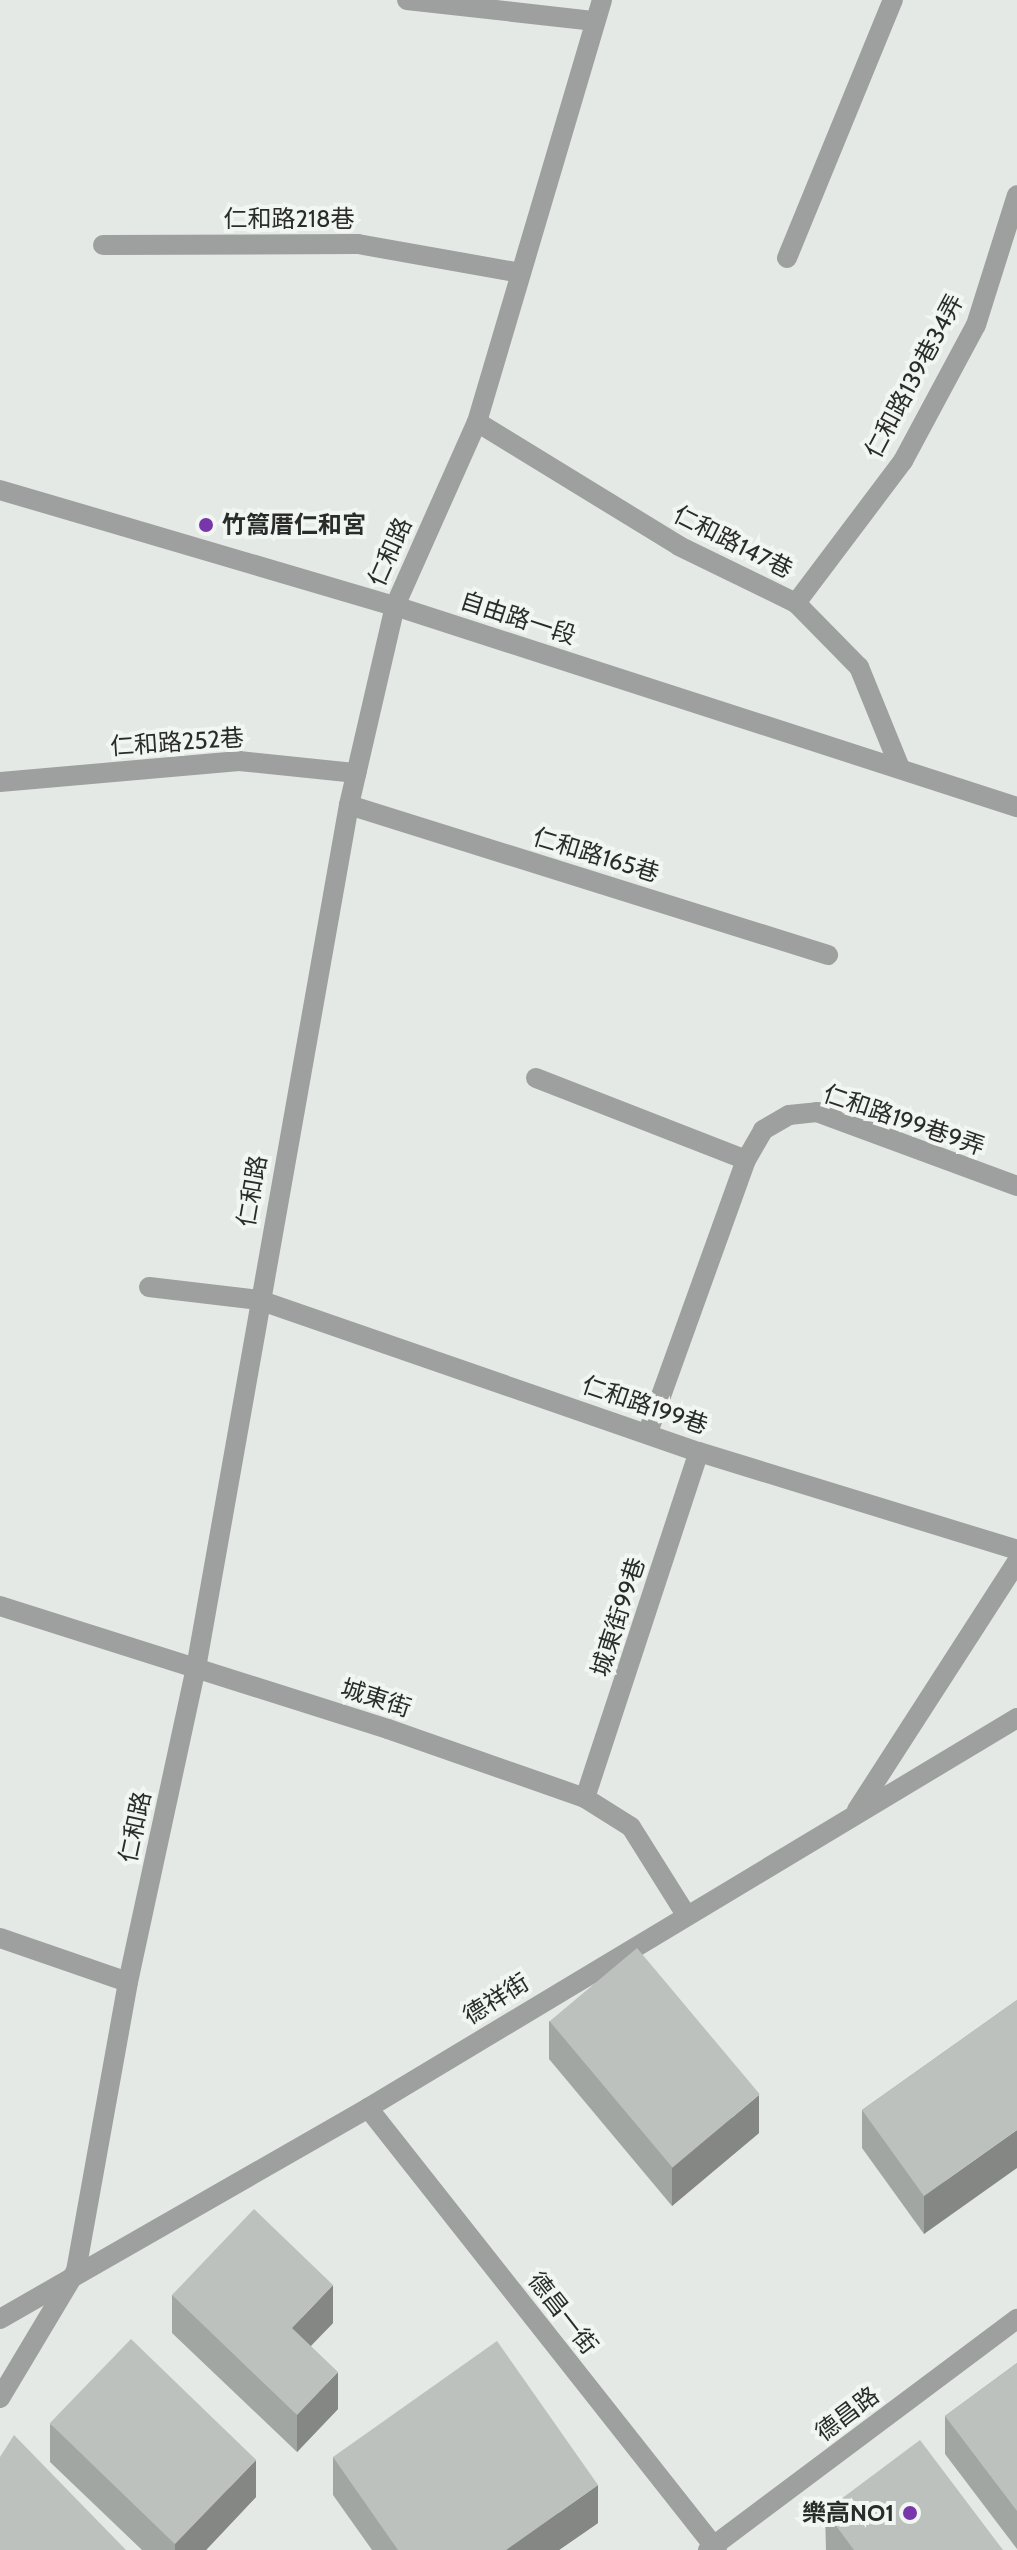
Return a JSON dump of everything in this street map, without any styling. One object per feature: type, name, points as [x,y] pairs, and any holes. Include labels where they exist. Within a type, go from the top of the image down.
[{"type":"street","points":[[407,0],[595,21]]},
{"type":"street","name":"仁和路","points":[[0,2398],[76,2271],[128,1982],[196,1668],[349,805],[395,606],[477,422],[602,0]]},
{"type":"street","points":[[787,258],[893,0]]},
{"type":"street","name":"仁和路139巷34弄","points":[[796,603],[903,461],[976,325],[1017,195]]},
{"type":"street","name":"仁和路218巷","points":[[103,245],[358,244],[520,273]]},
{"type":"street","name":"仁和路147巷","points":[[477,422],[679,546],[796,603],[859,667],[900,768]]},
{"type":"street","name":"自由路一段","points":[[0,490],[395,606],[1017,807]]},
{"type":"street","name":"仁和路252巷","points":[[0,782],[239,761],[356,773]]},
{"type":"street","name":"仁和路165巷","points":[[349,805],[828,955]]},
{"type":"street","points":[[536,1078],[746,1160]]},
{"type":"street","name":"仁和路199巷9弄","points":[[648,1432],[746,1160],[763,1130],[789,1115],[817,1112],[1017,1186]]},
{"type":"street","name":"仁和路199巷","points":[[149,1287],[259,1300],[699,1452],[1017,1550]]},
{"type":"street","name":"城東街99巷","points":[[585,1798],[699,1452]]},
{"type":"street","points":[[853,1816],[1017,1562]]},
{"type":"street","name":"城東街","points":[[0,1606],[585,1798],[631,1827],[685,1913]]},
{"type":"street","name":"德祥街","points":[[0,2319],[76,2271],[368,2108],[685,1913],[1017,1718]]},
{"type":"street","points":[[0,1938],[128,1982]]},
{"type":"street","name":"德昌一街","points":[[368,2108],[713,2549]]},
{"type":"street","name":"德昌路","points":[[713,2549],[1017,2319]]},
{"type":"building","points":[[637,1948],[760,2094],[672,2168],[550,2021]]},
{"type":"building","points":[[1017,2000],[1017,2130],[924,2196],[862,2110]]},
{"type":"building","points":[[254,2209],[333,2285],[292,2328],[338,2372],[297,2415],[172,2295]]},
{"type":"building","points":[[131,2339],[256,2460],[175,2544],[50,2423]]},
{"type":"building","points":[[497,2341],[598,2485],[506,2550],[398,2550],[333,2457]]},
{"type":"building","points":[[1017,2363],[1017,2511],[945,2416]]},
{"type":"building","points":[[14,2435],[126,2550],[0,2550],[0,2457]]},
{"type":"building","points":[[920,2440],[1003,2550],[854,2550],[825,2511]]},
{"type":"place","name":"竹篙厝仁和宮","points":[[206,525]]},
{"type":"place","name":"樂高NO1","points":[[910,2513]]}]
